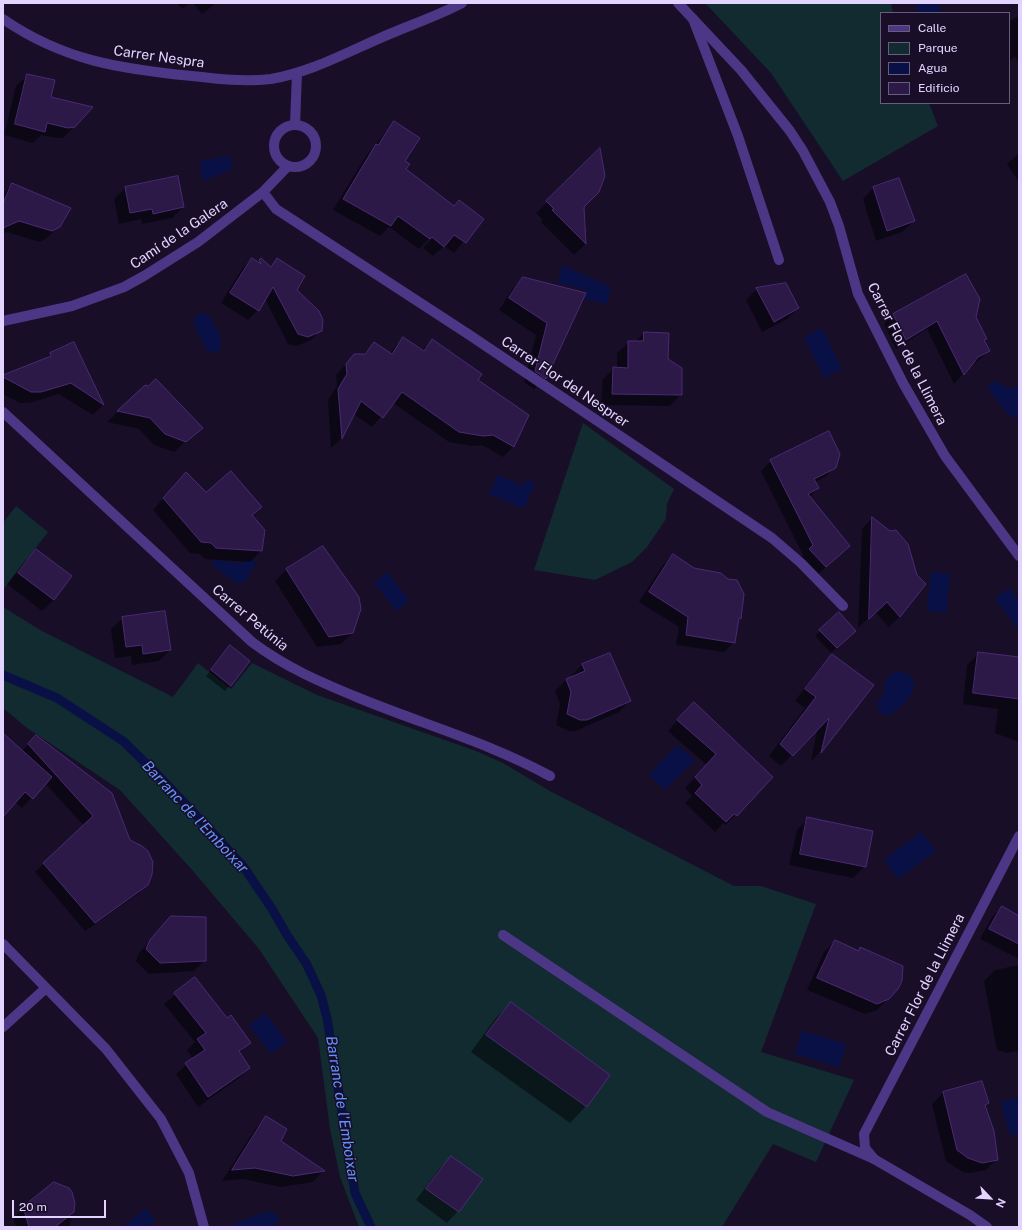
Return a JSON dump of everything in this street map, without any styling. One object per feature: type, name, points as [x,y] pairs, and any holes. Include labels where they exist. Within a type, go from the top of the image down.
[{"type":"street","points":[[295,125],[297,73],[439,16],[462,3]]},
{"type":"street","name":"Carrer Flor de la Llimera","points":[[678,3],[741,70],[790,130],[803,151],[830,202],[839,226],[858,294],[903,383],[946,456],[1019,556]]},
{"type":"street","points":[[693,19],[738,136],[779,260]]},
{"type":"street","name":"Carrer Nespra","points":[[3,20],[50,48],[72,56],[133,71],[250,81],[297,73]]},
{"type":"street","points":[[289,126],[302,126],[312,134],[315,140],[315,153],[307,163],[295,167],[288,166],[277,159],[274,146],[278,134],[289,126]]},
{"type":"street","name":"Camí de la Galera","points":[[3,321],[58,310],[124,287],[180,254],[264,192],[288,166]]},
{"type":"street","name":"Carrer Flor del Nesprer","points":[[264,192],[276,209],[484,344],[772,538],[801,563],[843,606]]},
{"type":"street","name":"Carrer Petúnia","points":[[3,412],[252,642],[276,660],[318,682],[517,759],[550,776]]},
{"type":"street","name":"Carrer Flor de la Llimera","points":[[874,1159],[865,1148],[864,1134],[1019,836]]},
{"type":"street","points":[[503,935],[767,1112],[874,1159],[970,1215],[987,1227]]},
{"type":"street","points":[[3,944],[106,1049],[161,1119],[189,1173],[204,1227]]},
{"type":"street","points":[[3,1027],[46,988]]},
{"type":"green space","points":[[705,3],[891,3],[893,12],[880,12],[880,104],[929,104],[938,126],[843,181],[771,73]]},
{"type":"green space","points":[[583,423],[674,489],[667,504],[666,519],[647,547],[632,562],[595,580],[534,570]]},
{"type":"green space","points":[[16,506],[48,532],[3,590],[3,523]]},
{"type":"green space","points":[[3,607],[42,631],[173,697],[198,663],[231,689],[252,663],[317,695],[476,751],[503,763],[550,791],[734,886],[761,886],[816,904],[761,1052],[854,1080],[816,1162],[773,1144],[722,1227],[359,1227],[340,1177],[330,1129],[318,1038],[259,949],[193,871],[120,790],[27,728],[3,708]]},
{"type":"water","points":[[918,3],[938,3],[942,12],[918,12],[916,7]]},
{"type":"water","points":[[231,156],[232,169],[203,181],[200,161]]},
{"type":"water","points":[[562,265],[611,287],[607,304],[584,299],[586,290],[558,283]]},
{"type":"water","points":[[200,313],[207,314],[210,317],[220,335],[221,344],[217,353],[207,351],[194,325],[195,317]]},
{"type":"water","points":[[822,328],[842,369],[824,378],[804,337]]},
{"type":"water","points":[[995,381],[1008,388],[1019,387],[1019,419],[1008,414],[987,388]]},
{"type":"water","points":[[498,475],[523,486],[526,479],[535,483],[524,509],[489,494]]},
{"type":"water","points":[[249,557],[256,563],[245,582],[236,583],[212,565],[214,560],[241,563]]},
{"type":"water","points":[[387,572],[409,600],[397,611],[374,583]]},
{"type":"water","points":[[931,572],[950,574],[946,613],[927,611]]},
{"type":"water","points":[[1009,588],[1019,601],[1019,626],[1017,628],[995,599]]},
{"type":"water","points":[[898,671],[911,676],[914,684],[913,690],[911,695],[899,708],[885,716],[878,710],[877,703],[885,692],[885,684],[887,679]]},
{"type":"water","points":[[677,745],[695,760],[665,790],[649,775]]},
{"type":"water","points":[[921,832],[936,851],[898,879],[884,860]]},
{"type":"water","points":[[265,1013],[287,1042],[271,1054],[249,1025]]},
{"type":"water","points":[[802,1031],[846,1044],[839,1067],[795,1054]]},
{"type":"water","points":[[1017,1098],[1019,1105],[1019,1133],[1010,1136],[1001,1102]]},
{"type":"water","points":[[145,1208],[156,1221],[149,1227],[123,1227]]},
{"type":"water","points":[[269,1211],[270,1213],[276,1214],[279,1218],[274,1227],[236,1227],[235,1223]]},
{"type":"building","points":[[27,74],[55,80],[51,97],[93,107],[75,127],[68,128],[47,123],[45,132],[15,124]]},
{"type":"building","points":[[394,121],[420,138],[405,161],[410,164],[406,169],[454,206],[459,200],[484,219],[466,243],[454,235],[444,247],[432,237],[430,239],[398,216],[391,226],[343,199],[376,144],[378,145]]},
{"type":"building","points":[[600,148],[605,176],[599,192],[584,207],[586,244],[552,210],[554,209],[546,201]]},
{"type":"building","points":[[178,176],[184,207],[153,214],[152,209],[130,213],[125,187]]},
{"type":"building","points":[[899,178],[915,221],[887,231],[873,187]]},
{"type":"building","points":[[12,183],[71,208],[60,227],[52,231],[19,221],[3,228],[3,204]]},
{"type":"building","points":[[252,258],[261,264],[259,260],[261,258],[271,267],[277,258],[305,276],[297,290],[319,311],[323,320],[322,331],[308,337],[298,334],[273,287],[259,311],[230,293]]},
{"type":"building","points":[[966,274],[980,299],[976,317],[987,339],[984,340],[990,351],[978,357],[964,375],[937,321],[906,340],[893,314]]},
{"type":"building","points":[[523,277],[586,293],[546,379],[535,371],[547,323],[509,298]]},
{"type":"building","points":[[786,283],[799,308],[774,322],[756,288]]},
{"type":"building","points":[[644,332],[669,333],[668,359],[682,368],[682,395],[612,394],[613,367],[628,368],[628,341],[643,341]]},
{"type":"building","points":[[403,337],[424,351],[432,339],[482,374],[478,380],[529,415],[514,447],[493,435],[483,436],[459,432],[402,392],[383,418],[361,401],[342,439],[338,389],[347,374],[346,364],[354,354],[365,354],[374,342],[392,354]]},
{"type":"building","points":[[74,342],[104,405],[71,383],[41,392],[31,392],[3,377],[3,375],[51,356],[50,353]]},
{"type":"building","points":[[156,379],[203,428],[186,442],[165,434],[150,418],[117,411],[145,385],[148,386]]},
{"type":"building","points":[[829,431],[840,454],[836,468],[814,479],[819,488],[808,494],[850,546],[826,567],[809,549],[813,545],[770,460]]},
{"type":"building","points":[[231,471],[262,507],[252,515],[265,530],[262,551],[216,548],[211,543],[201,542],[163,498],[186,472],[206,492]]},
{"type":"building","points":[[872,517],[890,531],[896,530],[908,544],[917,575],[926,584],[900,617],[887,602],[869,619]]},
{"type":"building","points":[[323,546],[359,597],[361,609],[353,633],[329,637],[286,569]]},
{"type":"building","points":[[36,549],[72,576],[54,600],[18,573]]},
{"type":"building","points":[[673,554],[694,568],[721,573],[728,579],[737,580],[744,594],[741,619],[739,618],[735,643],[686,635],[688,617],[649,592]]},
{"type":"building","points":[[165,611],[171,650],[143,654],[142,645],[126,647],[122,617]]},
{"type":"building","points":[[839,612],[856,631],[837,648],[819,630]]},
{"type":"building","points":[[230,645],[250,661],[231,686],[211,670]]},
{"type":"building","points":[[978,652],[1019,657],[1019,699],[973,693]]},
{"type":"building","points":[[610,653],[631,701],[587,720],[580,720],[567,714],[571,692],[566,679],[585,671],[582,664]]},
{"type":"building","points":[[832,654],[874,685],[821,753],[829,718],[793,756],[780,744],[816,697],[805,689]]},
{"type":"building","points":[[694,702],[773,777],[737,816],[734,814],[726,822],[695,793],[702,785],[695,777],[716,754],[677,720]]},
{"type":"building","points":[[3,733],[52,777],[33,799],[25,792],[3,817]]},
{"type":"building","points":[[36,735],[112,793],[130,840],[148,851],[153,862],[152,875],[148,885],[95,923],[43,863],[93,816],[28,744]]},
{"type":"building","points":[[807,817],[873,831],[866,867],[800,854]]},
{"type":"building","points":[[1002,906],[1019,916],[1019,944],[989,929]]},
{"type":"building","points":[[171,916],[206,917],[206,961],[160,963],[146,949],[150,940]]},
{"type":"building","points":[[835,940],[859,951],[860,947],[903,966],[902,981],[898,989],[889,999],[877,1004],[817,978]]},
{"type":"building","points":[[195,977],[227,1018],[231,1015],[251,1043],[239,1051],[250,1068],[208,1097],[185,1063],[205,1050],[197,1039],[206,1033],[174,993]]},
{"type":"building","points":[[511,1002],[610,1075],[587,1107],[486,1035]]},
{"type":"building","points":[[982,1081],[989,1103],[985,1105],[994,1131],[998,1160],[982,1163],[968,1158],[957,1150],[943,1092]]},
{"type":"building","points":[[266,1116],[287,1129],[281,1141],[325,1171],[293,1176],[255,1168],[232,1170]]},
{"type":"building","points":[[451,1156],[483,1179],[459,1212],[426,1189]]},
{"type":"building","points":[[54,1182],[69,1188],[72,1192],[75,1203],[74,1212],[55,1227],[29,1227],[23,1207]]},
{"type":"waterway","name":"Barranc de l'Emboixar","points":[[3,675],[57,698],[123,741],[158,775],[243,866],[272,909],[306,963],[321,995],[327,1018],[355,1193],[371,1227]]}]
